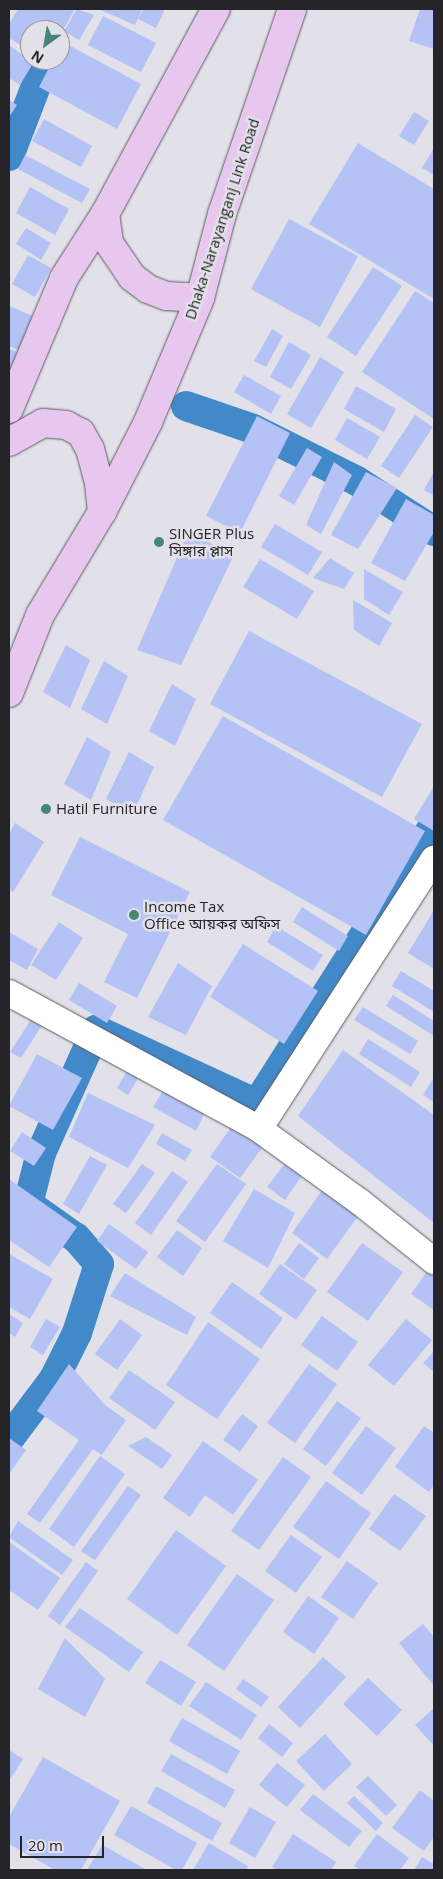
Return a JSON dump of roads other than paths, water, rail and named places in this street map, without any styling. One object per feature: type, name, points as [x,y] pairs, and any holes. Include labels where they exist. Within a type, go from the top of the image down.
[{"type":"main road","points":[[9,409],[64,278],[105,214],[216,9]]},
{"type":"main road","name":"Dhaka-Narayanganj Link Road","points":[[9,693],[40,615],[102,512],[148,422],[200,298],[222,214],[292,9]]},
{"type":"main road","points":[[105,214],[109,243],[132,277],[148,289],[166,296],[200,298]]},
{"type":"main road","points":[[9,442],[43,424],[66,425],[80,433],[90,449],[102,512]]},
{"type":"street","points":[[259,1129],[434,859]]},
{"type":"street","points":[[9,993],[113,1052],[259,1129],[360,1202],[434,1261]]},
{"type":"waterway","points":[[9,156],[42,70]]},
{"type":"waterway","points":[[186,406],[253,429],[357,481],[434,531]]},
{"type":"waterway","points":[[9,1439],[54,1379],[77,1333],[99,1264],[76,1238],[28,1204],[41,1153],[96,1030],[257,1104],[434,825]]},
{"type":"place","name":"SINGER Plus সিঙ্গার প্লাস","points":[[159,542]]},
{"type":"place","name":"Hatil Furniture","points":[[46,809]]},
{"type":"place","name":"Income Tax Office আয়কর অফিস","points":[[134,915]]}]
